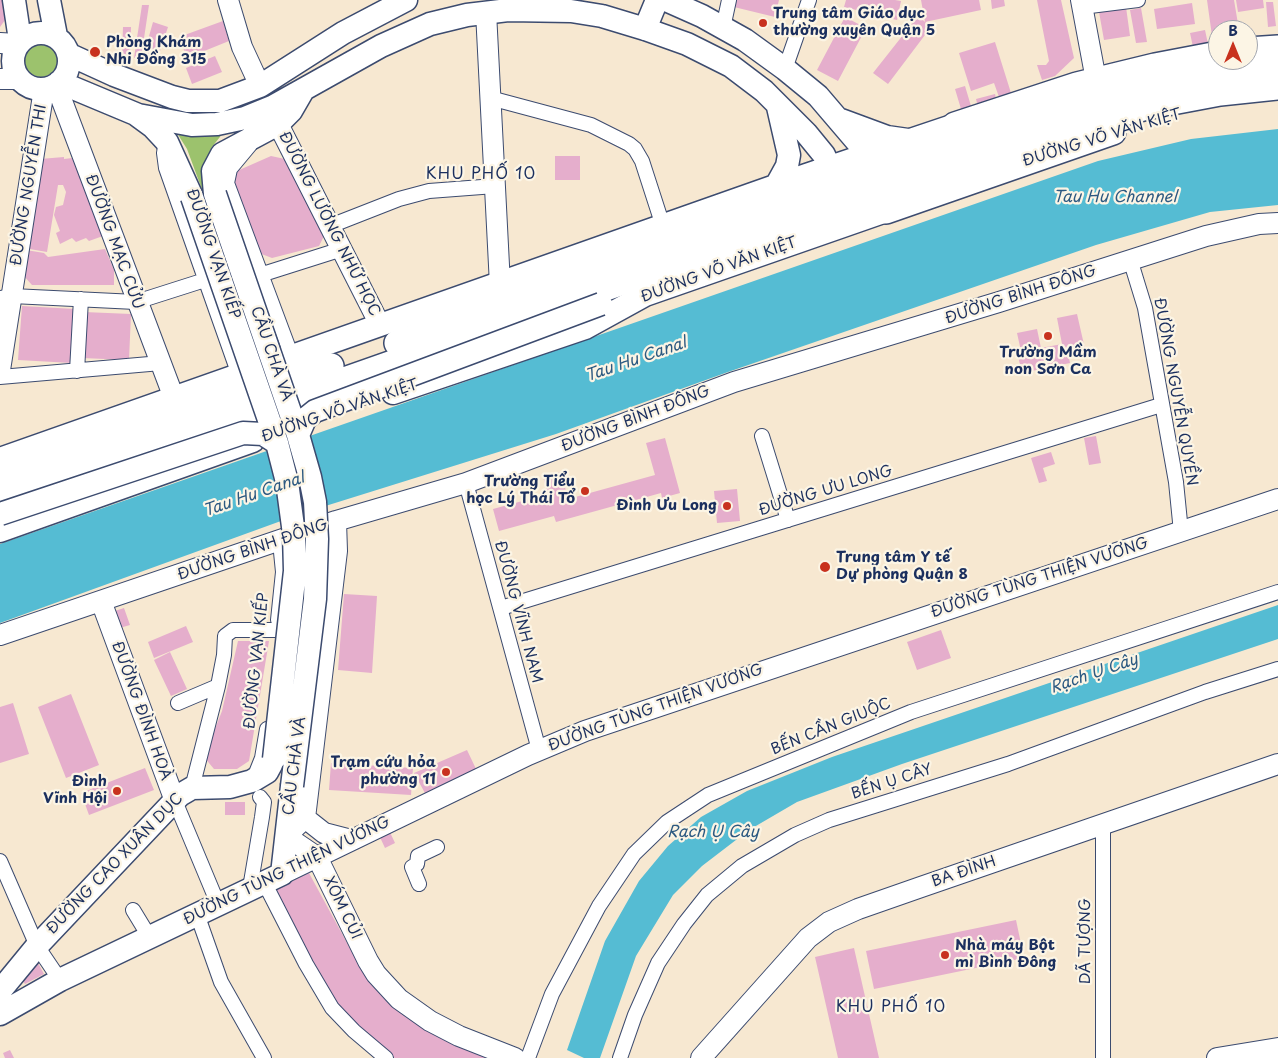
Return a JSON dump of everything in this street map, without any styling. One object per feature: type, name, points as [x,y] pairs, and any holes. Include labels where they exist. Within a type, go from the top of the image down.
[{"type":"highway","points":[[1258,49],[1278,48]]},
{"type":"highway","name":"ĐƯỜNG VÕ VĂN KIỆT","points":[[955,125],[1096,80],[1208,56]]},
{"type":"highway","name":"ĐƯỜNG VÕ VĂN KIỆT","points":[[876,183],[1070,106],[1114,94],[1206,76],[1278,68]]},
{"type":"highway","name":"ĐƯỜNG VÕ VĂN KIỆT","points":[[876,183],[1124,112],[1220,93],[1278,87]]},
{"type":"highway","name":"ĐƯỜNG VÕ VĂN KIỆT","points":[[0,479],[335,365],[800,199],[876,183],[1039,156],[1170,115],[1278,102]]},
{"type":"highway","name":"ĐƯỜNG VÕ VĂN KIỆT","points":[[0,501],[835,191]]},
{"type":"main road","points":[[14,0],[14,50],[9,79],[30,87],[53,86],[95,98],[138,115],[192,125],[218,124],[258,113],[409,32],[485,6],[571,11],[602,16],[645,29],[709,54],[731,66],[777,103],[806,133],[835,191]]},
{"type":"main road","points":[[49,0],[62,45],[67,72],[53,86]]},
{"type":"main road","points":[[13,42],[38,32],[110,73],[172,97],[204,102],[235,97],[260,86],[342,33],[406,0]]},
{"type":"main road","points":[[645,29],[656,0]]},
{"type":"main road","points":[[666,0],[723,28],[785,69],[818,96],[856,139],[876,183]]},
{"type":"main road","points":[[95,98],[97,84],[110,73]]},
{"type":"main road","name":"CẦU CHÀ VÀ","points":[[266,881],[286,836],[315,599],[317,547],[313,488],[298,434],[215,194],[212,179],[216,162],[231,148],[278,124],[291,112],[302,90]]},
{"type":"main road","points":[[776,186],[788,166],[789,155],[777,103]]},
{"type":"main road","name":"CẦU CHÀ VÀ","points":[[138,115],[167,142],[192,197],[277,443],[288,492],[294,534],[295,571],[274,759]]},
{"type":"main road","points":[[840,120],[887,137],[911,140]]},
{"type":"main road","name":"ĐƯỜNG VÕ VĂN KIỆT","points":[[0,459],[380,325],[500,285],[776,186],[835,191],[876,183],[911,140],[955,125]]},
{"type":"main road","name":"ĐƯỜNG VÕ VĂN KIỆT","points":[[0,531],[310,421],[585,328],[835,191]]},
{"type":"main road","points":[[298,434],[305,419],[315,411],[601,304],[645,295]]},
{"type":"main road","points":[[0,514],[242,433],[263,434],[277,443]]},
{"type":"main road","name":"ĐƯỜNG CAO XUÂN DỤC","points":[[0,991],[37,946],[184,794],[230,786],[256,789],[274,759]]},
{"type":"main road","name":"ĐƯỜNG TÙNG THIỆN VƯƠNG","points":[[0,1014],[60,980],[266,881]]},
{"type":"street","points":[[228,0],[242,47],[260,86]]},
{"type":"street","points":[[723,28],[729,0]]},
{"type":"street","points":[[785,69],[809,0]]},
{"type":"street","points":[[1096,80],[1082,4],[1138,0]]},
{"type":"street","points":[[485,6],[500,285]]},
{"type":"street","name":"ĐƯỜNG NGUYỄN THI","points":[[0,370],[6,297],[53,86]]},
{"type":"street","name":"ĐƯỜNG MẠC CỬU","points":[[53,86],[174,398]]},
{"type":"street","points":[[490,98],[591,125],[636,149],[642,161],[663,226]]},
{"type":"street","name":"ĐƯỜNG LƯƠNG NHỮ HỌC","points":[[278,124],[380,325]]},
{"type":"street","points":[[258,135],[230,169],[227,183],[292,357]]},
{"type":"street","name":"ĐƯỜNG VẠN KIẾP","points":[[167,142],[164,153],[166,168],[239,375]]},
{"type":"street","points":[[330,226],[399,199],[429,190],[495,186]]},
{"type":"street","name":"ĐƯỜNG BÌNH ĐÔNG","points":[[0,635],[336,522],[466,483],[734,382],[1008,299],[1206,236],[1259,224],[1278,223]]},
{"type":"street","points":[[260,275],[342,250]]},
{"type":"street","name":"ĐƯỜNG NGUYỄN QUYỀN","points":[[1130,259],[1144,308],[1176,482],[1181,532]]},
{"type":"street","points":[[6,297],[136,302],[205,280]]},
{"type":"street","points":[[77,371],[81,299]]},
{"type":"street","points":[[0,377],[160,364]]},
{"type":"street","name":"ĐƯỜNG ƯU LONG","points":[[501,608],[1161,405]]},
{"type":"street","points":[[762,436],[788,520]]},
{"type":"street","name":"ĐƯỜNG VĨNH NAM","points":[[466,483],[539,750]]},
{"type":"street","name":"ĐƯỜNG TÙNG THIỆN VƯƠNG","points":[[266,881],[539,750],[648,708],[1278,499]]},
{"type":"street","points":[[286,836],[305,818],[337,551],[336,522]]},
{"type":"street","name":"ĐƯỜNG VẠN KIẾP","points":[[266,881],[262,817],[264,802],[256,789],[262,758],[278,630],[283,572],[280,542]]},
{"type":"street","name":"BẾN CẦN GIUỘC","points":[[528,1058],[552,994],[599,906],[634,854],[667,822],[708,795],[911,712],[1278,592]]},
{"type":"street","name":"ĐƯỜNG ĐÌNH HOÀ","points":[[100,601],[184,794],[218,904]]},
{"type":"street","points":[[184,794],[218,686],[224,655],[225,636],[233,630],[278,630]]},
{"type":"street","name":"BẾN Ụ CÂY","points":[[620,1058],[635,1015],[658,963],[684,924],[707,895],[742,866],[795,835],[829,820],[1008,764],[1204,692],[1278,669]]},
{"type":"street","points":[[178,703],[218,686]]},
{"type":"street","name":"BA ĐÌNH","points":[[701,1058],[808,938],[829,922],[874,903],[1278,764]]},
{"type":"street","points":[[305,818],[324,833],[351,840]]},
{"type":"street","name":"DÃ TƯỢNG","points":[[1103,825],[1103,1058]]},
{"type":"street","name":"XÓM CỦI","points":[[286,836],[316,857],[368,961],[385,985],[399,999],[430,1021],[459,1036],[515,1058]]},
{"type":"street","points":[[419,884],[412,867],[417,864],[418,856],[437,847]]},
{"type":"street","points":[[0,861],[37,946],[60,980]]},
{"type":"street","points":[[266,881],[306,964],[332,1008],[354,1032],[386,1058]]},
{"type":"street","points":[[133,910],[150,938]]},
{"type":"street","points":[[197,914],[222,982],[264,1058]]},
{"type":"street","points":[[1218,1058],[1278,1048]]},
{"type":"green space","points":[[41,45],[47,46],[52,50],[56,55],[56,67],[52,72],[47,76],[41,77],[35,76],[30,72],[26,67],[25,61],[26,55],[30,50],[35,46]]},
{"type":"green space","points":[[177,133],[223,133],[212,147],[205,166],[204,195],[187,149]]},
{"type":"water","name":"Tau Hu Channel","points":[[1278,129],[1278,205],[1210,212],[1096,245],[728,372],[556,434],[303,513],[0,623],[0,544],[1098,161],[1191,139]]},
{"type":"water","name":"Rạch Ụ Cây","points":[[1278,605],[1278,639],[902,764],[797,802],[749,830],[702,866],[673,895],[636,956],[600,1058],[584,1058],[567,1050],[605,941],[639,881],[668,846],[701,817],[747,791],[832,757]]},
{"type":"building","points":[[0,0],[5,0],[8,16],[0,27]]},
{"type":"building","points":[[736,0],[779,0],[775,17],[734,7]]},
{"type":"building","points":[[846,0],[901,1],[897,20],[844,7]]},
{"type":"building","points":[[921,0],[979,0],[981,10],[925,22]]},
{"type":"building","points":[[991,0],[1004,0],[1005,6],[992,9]]},
{"type":"building","points":[[1037,0],[1061,0],[1074,58],[1055,76],[1042,80],[1037,65],[1046,65],[1049,61]]},
{"type":"building","points":[[1207,0],[1234,0],[1237,20],[1210,20]]},
{"type":"building","points":[[1236,0],[1263,0],[1264,8],[1238,12]]},
{"type":"building","points":[[1266,2],[1273,2],[1276,26],[1268,27]]},
{"type":"building","points":[[1192,3],[1195,24],[1157,29],[1154,9]]},
{"type":"building","points":[[142,5],[149,5],[141,58],[134,58]]},
{"type":"building","points":[[1126,7],[1130,36],[1104,40],[1099,12]]},
{"type":"building","points":[[1141,8],[1147,42],[1136,43],[1130,10]]},
{"type":"building","points":[[918,16],[931,27],[888,84],[873,73]]},
{"type":"building","points":[[845,17],[866,28],[838,81],[817,70]]},
{"type":"building","points":[[223,21],[229,41],[187,58],[179,37]]},
{"type":"building","points":[[153,22],[168,27],[155,66],[142,61]]},
{"type":"building","points":[[123,27],[131,27],[130,58],[122,57]]},
{"type":"building","points":[[1205,30],[1208,44],[1193,47],[1190,33]]},
{"type":"building","points":[[995,42],[1011,93],[999,97],[994,83],[971,91],[959,53]]},
{"type":"building","points":[[215,56],[222,72],[192,84],[186,68]]},
{"type":"building","points":[[965,86],[971,106],[961,109],[955,89]]},
{"type":"building","points":[[995,94],[997,103],[978,107],[976,99]]},
{"type":"building","points":[[271,156],[285,159],[325,234],[319,246],[272,258],[259,253],[233,182],[237,171]]},
{"type":"building","points":[[555,156],[580,156],[580,180],[555,180]]},
{"type":"building","points":[[64,157],[64,159],[72,158],[103,236],[89,241],[86,238],[76,242],[72,238],[60,244],[56,233],[60,231],[54,215],[56,207],[63,205],[66,192],[63,185],[58,185],[47,252],[24,248],[40,159]]},
{"type":"building","points":[[105,249],[114,270],[114,285],[32,285],[22,274],[26,250],[44,253],[48,257]]},
{"type":"building","points":[[22,306],[75,309],[72,363],[18,360]]},
{"type":"building","points":[[84,312],[131,314],[129,360],[82,358]]},
{"type":"building","points":[[1077,314],[1085,349],[1068,353],[1070,363],[1022,373],[1017,352],[1021,351],[1017,333],[1037,329],[1041,348],[1062,344],[1057,318]]},
{"type":"building","points":[[1096,436],[1101,463],[1089,465],[1084,438]]},
{"type":"building","points":[[665,438],[680,493],[662,498],[661,493],[556,522],[554,516],[499,531],[493,509],[548,494],[543,477],[561,472],[568,499],[655,475],[646,443]]},
{"type":"building","points":[[1051,452],[1055,464],[1043,468],[1047,481],[1039,483],[1031,458]]},
{"type":"building","name":"Đình Ưu Long","points":[[737,489],[740,521],[717,523],[714,491]]},
{"type":"building","points":[[344,594],[377,596],[372,673],[338,670]]},
{"type":"building","points":[[124,608],[130,625],[116,629],[109,613]]},
{"type":"building","points":[[186,626],[193,642],[154,658],[148,642]]},
{"type":"building","points":[[941,630],[951,658],[917,670],[907,642]]},
{"type":"building","points":[[238,641],[269,641],[249,761],[237,769],[214,769],[204,757],[222,711]]},
{"type":"building","points":[[170,652],[187,689],[171,696],[154,660]]},
{"type":"building","points":[[71,694],[99,765],[66,778],[38,707]]},
{"type":"building","points":[[13,703],[29,754],[0,763],[0,707]]},
{"type":"building","name":"Trạm cứu hỏa phường 11","points":[[467,750],[477,771],[426,795],[414,773]]},
{"type":"building","points":[[331,763],[413,768],[411,795],[329,790]]},
{"type":"building","name":"Đình Vĩnh Hội","points":[[145,768],[154,790],[89,815],[81,793]]},
{"type":"building","points":[[225,802],[245,802],[245,815],[225,815]]},
{"type":"building","points":[[388,828],[395,843],[385,848],[378,833]]},
{"type":"building","points":[[309,873],[359,965],[394,1008],[497,1058],[395,1058],[387,1054],[331,1001],[276,889]]},
{"type":"building","name":"Nhà máy Bột mì Bình Đông","points":[[1016,920],[1024,958],[874,989],[866,951]]},
{"type":"building","points":[[854,948],[879,1058],[838,1058],[815,957]]},
{"type":"building","points":[[38,963],[44,974],[25,984],[21,978],[27,969]]},
{"type":"building","points":[[10,1050],[14,1058],[5,1058],[3,1053]]},
{"type":"place","name":"Trung tâm Giáo dục thường xuyên Quận 5","points":[[763,23]]},
{"type":"place","name":"Phòng Khám Nhi Đồng 315","points":[[95,52]]},
{"type":"place","name":"Trường Mầm non Sơn Ca","points":[[1048,336]]},
{"type":"place","name":"Trường Tiểu học Lý Thái Tổ","points":[[585,491]]},
{"type":"place","name":"Đình Ưu Long","points":[[727,506]]},
{"type":"place","name":"Trung tâm Y tế Dự phòng Quận 8","points":[[825,567]]},
{"type":"place","name":"Trạm cứu hỏa phường 11","points":[[446,772]]},
{"type":"place","name":"Đình Vĩnh Hội","points":[[117,791]]},
{"type":"place","name":"Nhà máy Bột mì Bình Đông","points":[[945,955]]},
{"type":"district","name":"KHU PHỐ 10","points":[[481,175]]},
{"type":"district","name":"KHU PHỐ 10","points":[[891,1008]]},
{"type":"water label","name":"Tau Hu Canal","points":[[636,360]]},
{"type":"water label","name":"Tau Hu Canal","points":[[254,495]]}]
